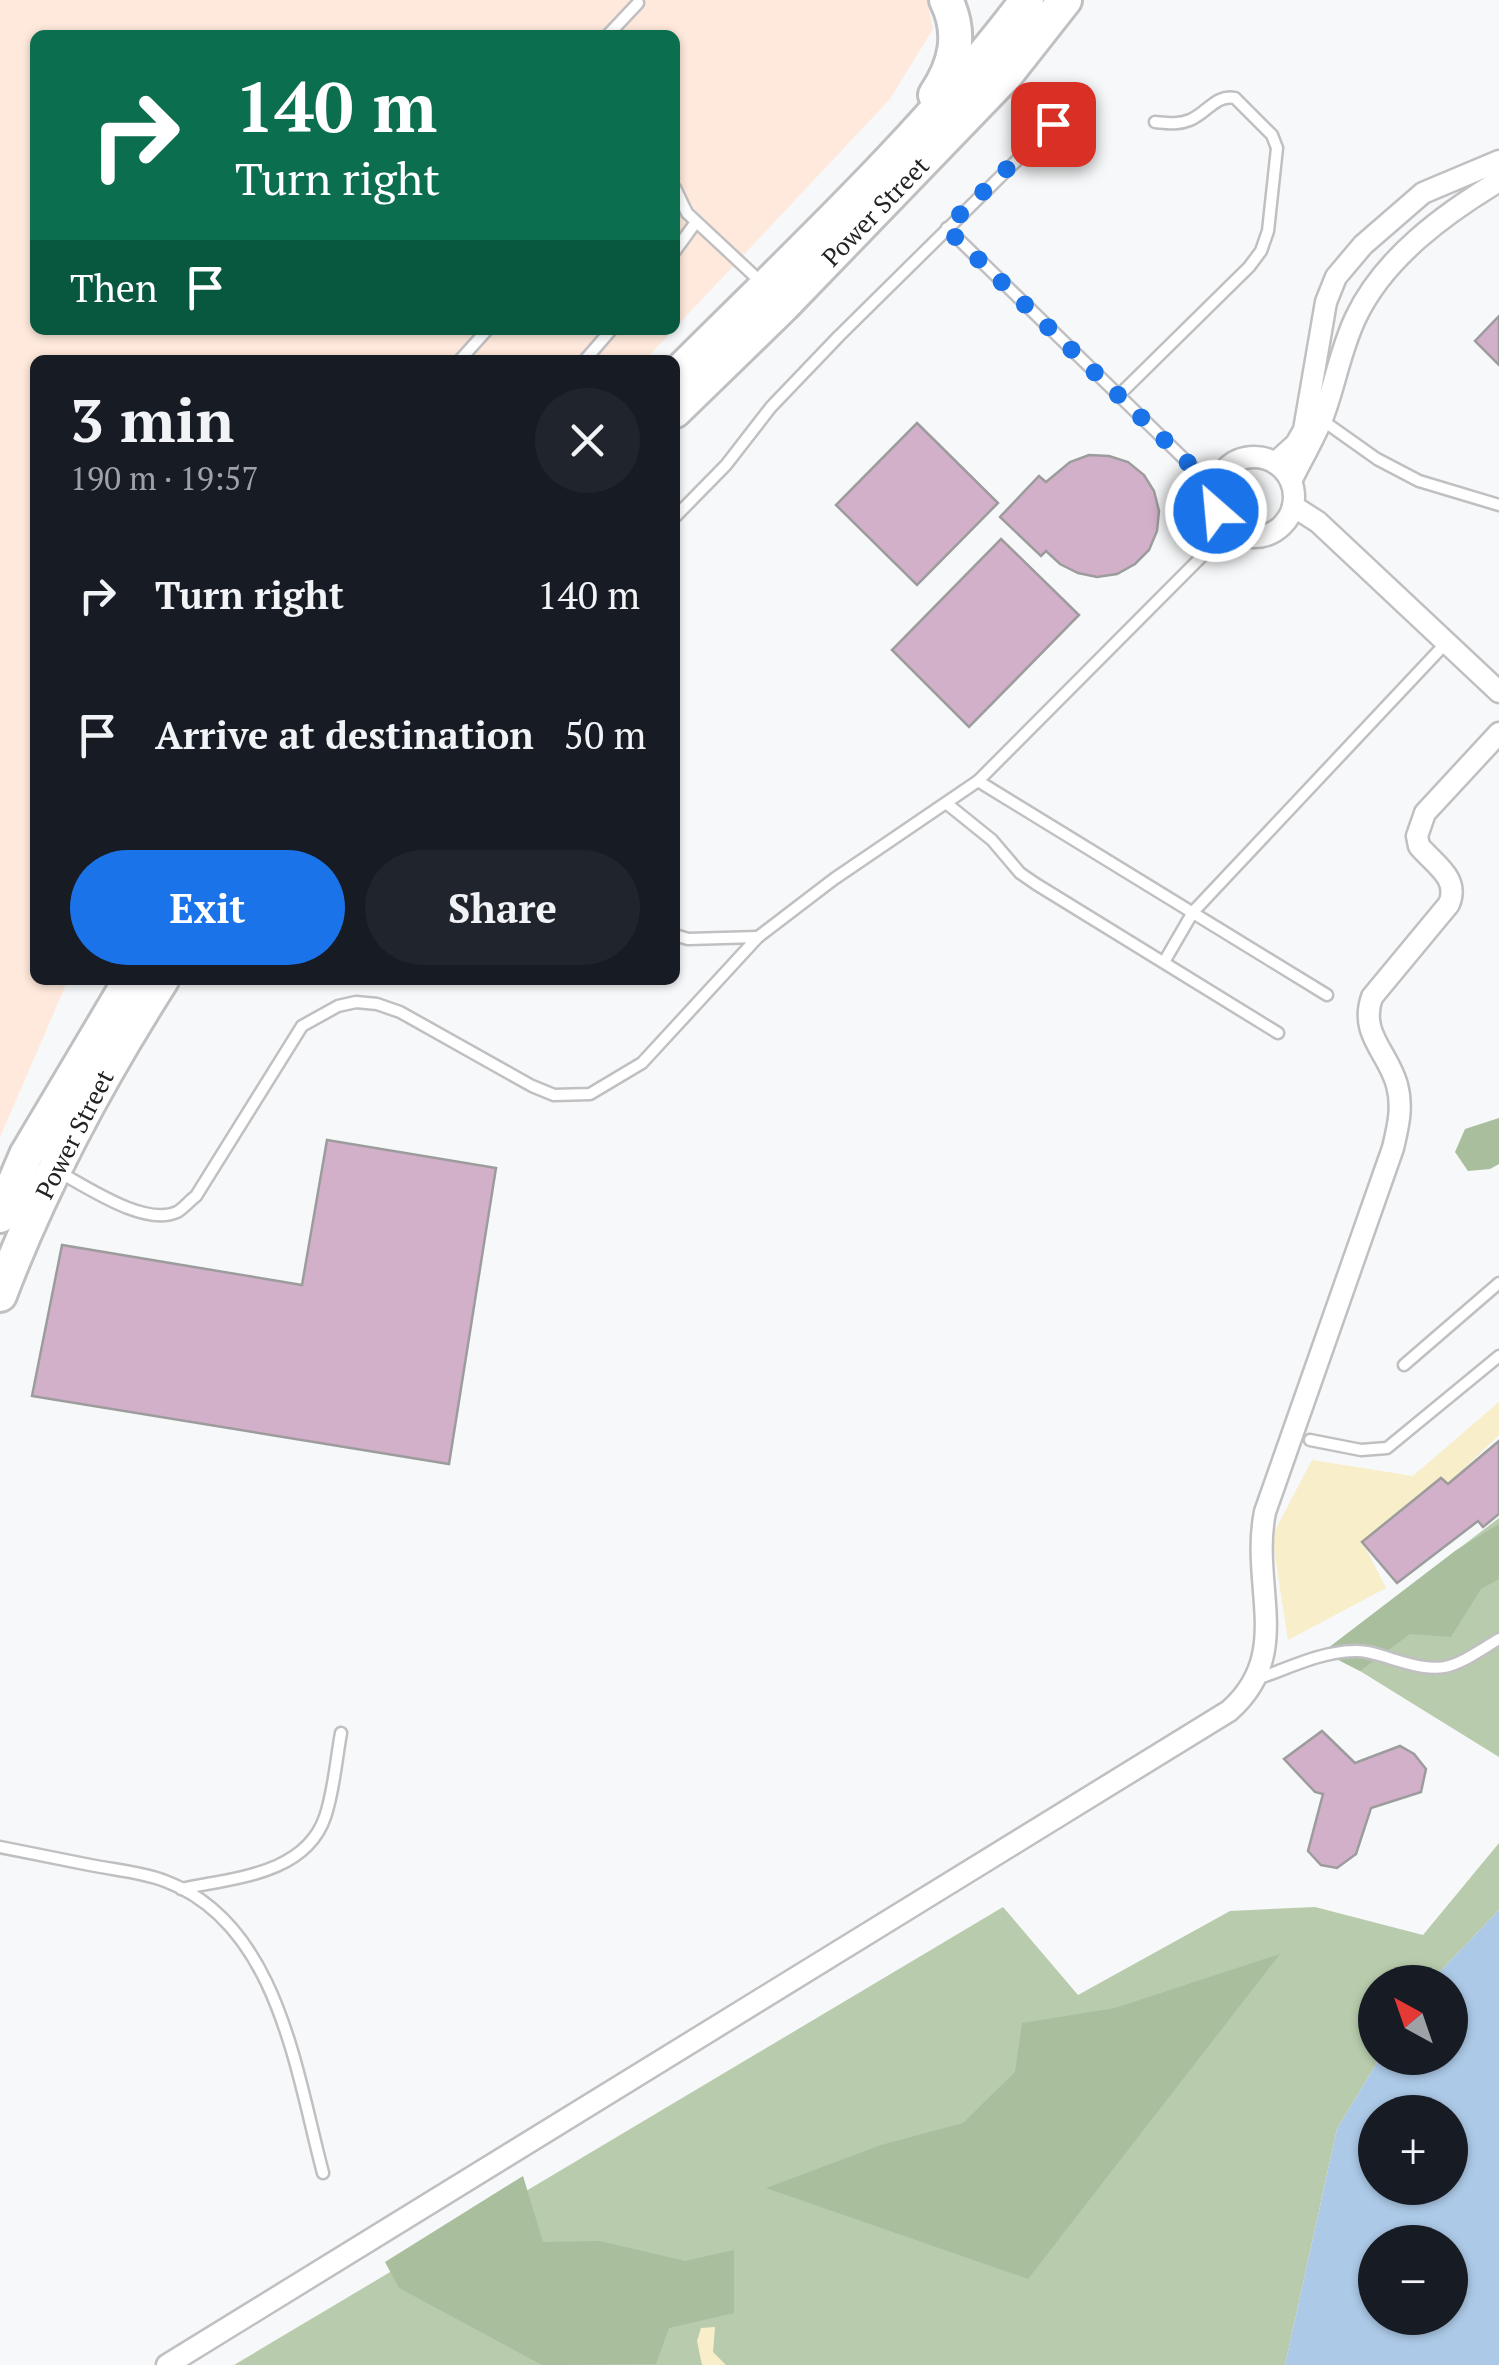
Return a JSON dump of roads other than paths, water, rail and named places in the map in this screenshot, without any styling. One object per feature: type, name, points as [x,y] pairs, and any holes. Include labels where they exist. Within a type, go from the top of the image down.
[{"type":"main road","points":[[881,173],[937,92],[953,60],[957,44],[946,0]]},
{"type":"main road","name":"Power Street","points":[[680,405],[983,58],[1027,0]]},
{"type":"main road","name":"Power Street","points":[[680,372],[775,296],[1006,76],[1064,0]]},
{"type":"main road","points":[[1044,28],[1082,0]]},
{"type":"main road","name":"Power Street","points":[[0,1295],[24,1230],[40,1162],[128,985]]},
{"type":"main road","name":"Power Street","points":[[0,1216],[118,1050],[159,985]]},
{"type":"street","points":[[1275,462],[1296,444],[1316,414],[1326,302],[1336,277],[1363,245],[1422,192],[1499,161]]},
{"type":"street","points":[[1291,482],[1275,462],[1250,457],[1238,460],[1228,467],[1215,489],[1216,511],[1230,529],[1254,537],[1279,528],[1293,506],[1291,482],[1356,317],[1392,268],[1422,236],[1446,214],[1499,182]]},
{"type":"street","points":[[1399,211],[1422,236]]},
{"type":"street","points":[[1293,506],[1318,522],[1499,692]]},
{"type":"street","points":[[167,2365],[1242,1699],[1256,1680],[1265,1650],[1260,1551],[1265,1512],[1400,1120],[1397,1084],[1373,1041],[1367,1010],[1372,997],[1450,904],[1453,894],[1453,884],[1446,873],[1419,846],[1420,824],[1499,734]]},
{"type":"lane","points":[[613,30],[638,3]]},
{"type":"lane","points":[[680,512],[726,465],[771,407],[1080,98]]},
{"type":"lane","points":[[1119,396],[1249,267],[1262,250],[1268,231],[1277,148],[1272,135],[1235,98],[1218,100],[1182,122],[1155,122]]},
{"type":"lane","points":[[680,198],[687,213],[775,296]]},
{"type":"lane","points":[[680,245],[696,222]]},
{"type":"lane","points":[[946,228],[1215,489]]},
{"type":"lane","points":[[464,355],[482,335]]},
{"type":"lane","points":[[589,355],[607,335]]},
{"type":"lane","points":[[1316,414],[1377,459],[1419,481],[1499,505]]},
{"type":"lane","points":[[40,1162],[132,1210],[154,1215],[177,1212],[196,1196],[302,1026],[338,1006],[356,1002],[400,1012],[543,1091],[573,1097],[590,1094],[642,1063],[758,938],[834,879],[978,780],[1230,529]]},
{"type":"lane","points":[[1164,962],[1193,912],[1446,644]]},
{"type":"lane","points":[[978,780],[1327,995]]},
{"type":"lane","points":[[946,804],[992,840],[1020,873],[1278,1033]]},
{"type":"lane","points":[[680,937],[758,938]]},
{"type":"lane","points":[[1404,1365],[1499,1283]]},
{"type":"lane","points":[[1310,1440],[1361,1450],[1387,1448],[1499,1356]]},
{"type":"lane","points":[[1256,1680],[1315,1656],[1352,1650],[1425,1669],[1446,1668],[1499,1639]]},
{"type":"lane","points":[[180,1888],[264,1872],[312,1843],[325,1817],[341,1733]]},
{"type":"lane","points":[[0,1846],[135,1873],[180,1888],[230,1928],[264,1974],[277,2000],[323,2173]]},
{"type":"water","points":[[1499,1910],[1499,2365],[1285,2365],[1337,2129],[1370,2075],[1468,2075],[1468,1965],[1446,1965]]}]
